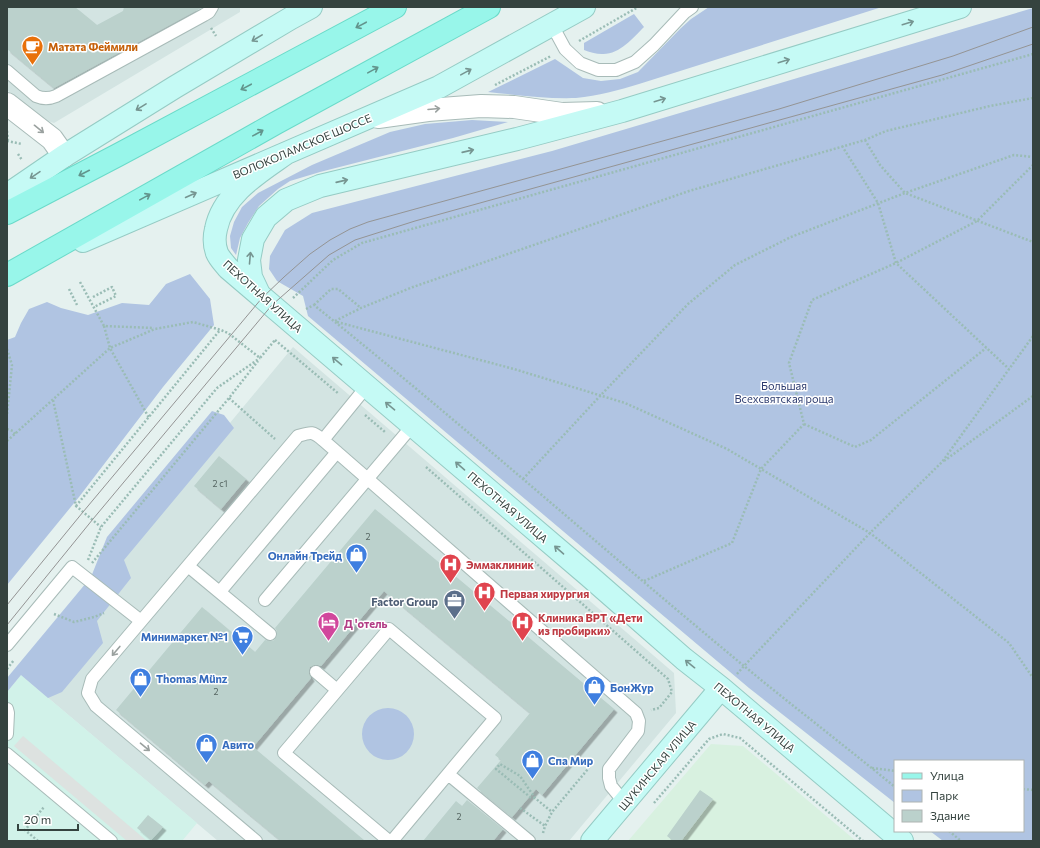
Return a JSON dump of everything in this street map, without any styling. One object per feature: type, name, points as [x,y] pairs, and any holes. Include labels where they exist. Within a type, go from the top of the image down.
[{"type":"main road","points":[[7,195],[64,156],[174,87],[299,12],[310,7]]},
{"type":"main road","points":[[7,213],[118,156],[395,7]]},
{"type":"main road","name":"ВОЛОКОЛАМСКОЕ ШОССЕ","points":[[10,273],[276,123],[489,7]]},
{"type":"main road","name":"ВОЛОКОЛАМСКОЕ ШОССЕ","points":[[10,273],[439,87],[584,7]]},
{"type":"main road","points":[[259,295],[251,277],[249,260],[253,239],[266,217],[286,200],[320,186],[517,139],[622,111],[960,7]]},
{"type":"main road","name":"ПЕХОТНАЯ УЛИЦА","points":[[285,154],[244,184],[225,205],[217,222],[214,238],[217,254],[228,268],[588,575],[684,659],[728,682],[902,841]]},
{"type":"main road","name":"ЩУКИНСКАЯ УЛИЦА","points":[[592,841],[728,682]]},
{"type":"street","points":[[367,118],[428,110],[481,106],[514,108],[562,114],[589,114],[622,111]]},
{"type":"street","points":[[8,107],[52,139],[64,156]]},
{"type":"lane","points":[[7,72],[36,96],[42,98],[52,98],[204,15],[209,12],[212,7]]},
{"type":"lane","points":[[552,25],[565,49],[580,63],[598,70],[616,70],[635,62],[654,45],[685,12],[692,7]]},
{"type":"lane","points":[[323,440],[367,386]]},
{"type":"lane","points":[[265,600],[413,425]]},
{"type":"lane","points":[[256,841],[96,706],[88,693],[92,679],[141,621],[298,436],[308,433],[315,434],[323,440],[368,478],[636,713],[639,722],[638,731],[609,769],[608,778],[625,803]]},
{"type":"lane","points":[[223,588],[337,452]]},
{"type":"lane","points":[[188,566],[270,634]]},
{"type":"lane","points":[[7,645],[72,567],[141,621]]},
{"type":"lane","points":[[388,841],[284,754],[389,628],[495,718],[392,841]]},
{"type":"lane","points":[[316,672],[337,690]]},
{"type":"lane","points":[[7,710],[7,734]]},
{"type":"lane","points":[[7,754],[111,841]]},
{"type":"lane","points":[[448,774],[529,841]]},
{"type":"path","points":[[291,300],[333,260],[362,243],[1033,54]]},
{"type":"path","points":[[334,321],[361,308],[413,287],[689,191],[865,140],[886,131],[990,106],[1033,98]]},
{"type":"path","points":[[7,130],[8,140]]},
{"type":"path","points":[[865,140],[880,165],[905,193],[1033,242]]},
{"type":"path","points":[[842,146],[878,203],[896,263],[1010,369]]},
{"type":"path","points":[[523,479],[688,304],[735,265],[791,237],[905,193],[1014,155],[1033,157]]},
{"type":"path","points":[[804,424],[789,363],[812,300],[896,263],[977,221],[1033,165]]},
{"type":"path","points":[[80,282],[104,326],[110,348],[149,418]]},
{"type":"path","points":[[93,297],[112,288],[116,296],[94,307]]},
{"type":"path","points":[[69,289],[78,305]]},
{"type":"path","points":[[301,311],[314,305],[332,289],[338,289],[361,308]]},
{"type":"path","points":[[314,305],[744,666],[894,786]]},
{"type":"path","points":[[334,321],[514,369],[625,403],[727,449],[870,533],[1009,643],[1033,678]]},
{"type":"path","points":[[104,326],[155,328],[193,322],[228,333],[260,358]]},
{"type":"path","points":[[7,441],[110,348],[155,328]]},
{"type":"path","points":[[76,506],[220,330]]},
{"type":"path","points":[[942,462],[1033,336]]},
{"type":"path","points":[[82,575],[229,398],[275,340],[398,443],[668,679],[672,692]]},
{"type":"path","points":[[804,424],[855,447],[871,440],[986,348]]},
{"type":"path","points":[[7,349],[12,365],[7,415]]},
{"type":"path","points":[[53,400],[76,506],[101,527],[217,388],[260,358]]},
{"type":"path","points":[[728,682],[870,533],[942,462],[1033,396]]},
{"type":"path","points":[[229,398],[287,450]]},
{"type":"path","points":[[644,581],[732,543],[761,469],[804,424]]},
{"type":"path","points":[[7,429],[15,434]]},
{"type":"path","points":[[51,613],[74,622],[94,617],[121,606]]},
{"type":"path","points":[[652,805],[709,739],[723,734],[740,738],[863,841]]},
{"type":"path","points":[[535,798],[530,797],[496,769],[500,764],[520,776],[535,798],[552,812]]},
{"type":"path","points":[[871,768],[894,771]]},
{"type":"path","points":[[38,841],[25,830],[55,794]]},
{"type":"path","points":[[520,808],[545,826]]},
{"type":"path","points":[[950,832],[961,841]]},
{"type":"shaded area","points":[[7,7],[240,7],[240,12],[54,123],[45,120],[7,90]]},
{"type":"shaded area","points":[[293,347],[674,673],[676,713],[569,841],[218,841],[21,675]]},
{"type":"shaded area","points":[[21,675],[197,823],[182,841],[7,841],[7,692]]},
{"type":"shaded area","points":[[23,736],[147,841],[127,841],[14,746]]},
{"type":"shaded area","points":[[711,744],[743,746],[856,841],[628,841]]},
{"type":"green space","points":[[709,7],[882,7],[616,91],[576,98],[554,98],[488,92],[555,59],[583,78],[601,81],[620,79],[638,72],[681,28]]},
{"type":"green space","name":"Большая Всехсвятская роща","points":[[1033,8],[1033,841],[943,841],[931,832],[1024,832],[1024,760],[894,760],[894,802],[749,688],[308,316],[303,296],[277,281],[269,269],[270,256],[285,230],[312,213],[552,151]]},
{"type":"green space","points":[[634,14],[644,27],[620,49],[608,54],[597,54],[584,50],[584,43]]},
{"type":"green space","points":[[472,120],[508,122],[290,181],[278,189],[259,206],[240,238],[236,255],[231,248],[230,236],[234,222],[242,207],[258,193],[312,165],[390,132],[425,124]]},
{"type":"green space","points":[[190,274],[210,299],[214,325],[163,387],[79,497],[7,585],[7,340],[15,337],[29,309],[47,302],[61,308],[88,315],[122,303],[149,305],[166,284]]},
{"type":"green space","points":[[212,411],[224,415],[234,428],[124,560],[131,578],[97,621],[103,643],[62,692],[48,698],[21,675],[7,692],[7,678],[91,577],[107,537]]},
{"type":"green space","points":[[383,708],[393,708],[407,715],[414,729],[414,739],[407,753],[393,760],[383,760],[373,756],[366,749],[362,739],[362,729],[366,719],[373,712]]},
{"type":"building","points":[[7,7],[75,7],[97,25],[123,11],[124,7],[203,7],[54,88],[7,49]]},
{"type":"building","points":[[219,456],[246,479],[221,509],[194,486]]},
{"type":"building","points":[[375,509],[614,709],[542,795],[536,789],[512,817],[477,788],[501,760],[495,755],[530,713],[384,591],[321,666],[314,665],[310,667],[309,674],[311,678],[253,747],[365,841],[281,841],[209,781],[205,785],[116,710],[202,607],[255,652],[265,640],[273,641],[277,635],[275,628]]},
{"type":"building","points":[[700,790],[713,799],[681,841],[673,841],[667,836]]},
{"type":"building","points":[[467,800],[503,829],[493,841],[423,841],[456,801],[462,806]]},
{"type":"building","points":[[148,815],[163,827],[151,840],[137,828]]},
{"type":"tram line","points":[[7,605],[262,298],[310,254],[330,240],[350,229],[368,222],[779,109],[953,56],[1033,27]]},
{"type":"tram line","points":[[7,625],[93,519],[272,305],[329,255],[355,240],[415,221],[942,75],[1033,44]]},
{"type":"place","name":"Матата Феймили","points":[[33,66]]},
{"type":"place","name":"Онлайн Трейд","points":[[357,574]]},
{"type":"place","name":"Эммаклиник","points":[[450,584]]},
{"type":"place","name":"Первая хирургия","points":[[485,612]]},
{"type":"place","name":"Factor Group","points":[[454,620]]},
{"type":"place","name":"Д 'отель","points":[[328,642]]},
{"type":"place","name":"Клиника ВРТ «Дети из пробирки»","points":[[522,642]]},
{"type":"place","name":"Минимаркет №1","points":[[243,656]]},
{"type":"place","name":"Thomas Münz","points":[[141,698]]},
{"type":"place","name":"БонЖур","points":[[595,706]]},
{"type":"place","name":"Авито","points":[[207,764]]},
{"type":"place","name":"Спа Мир","points":[[533,780]]}]
